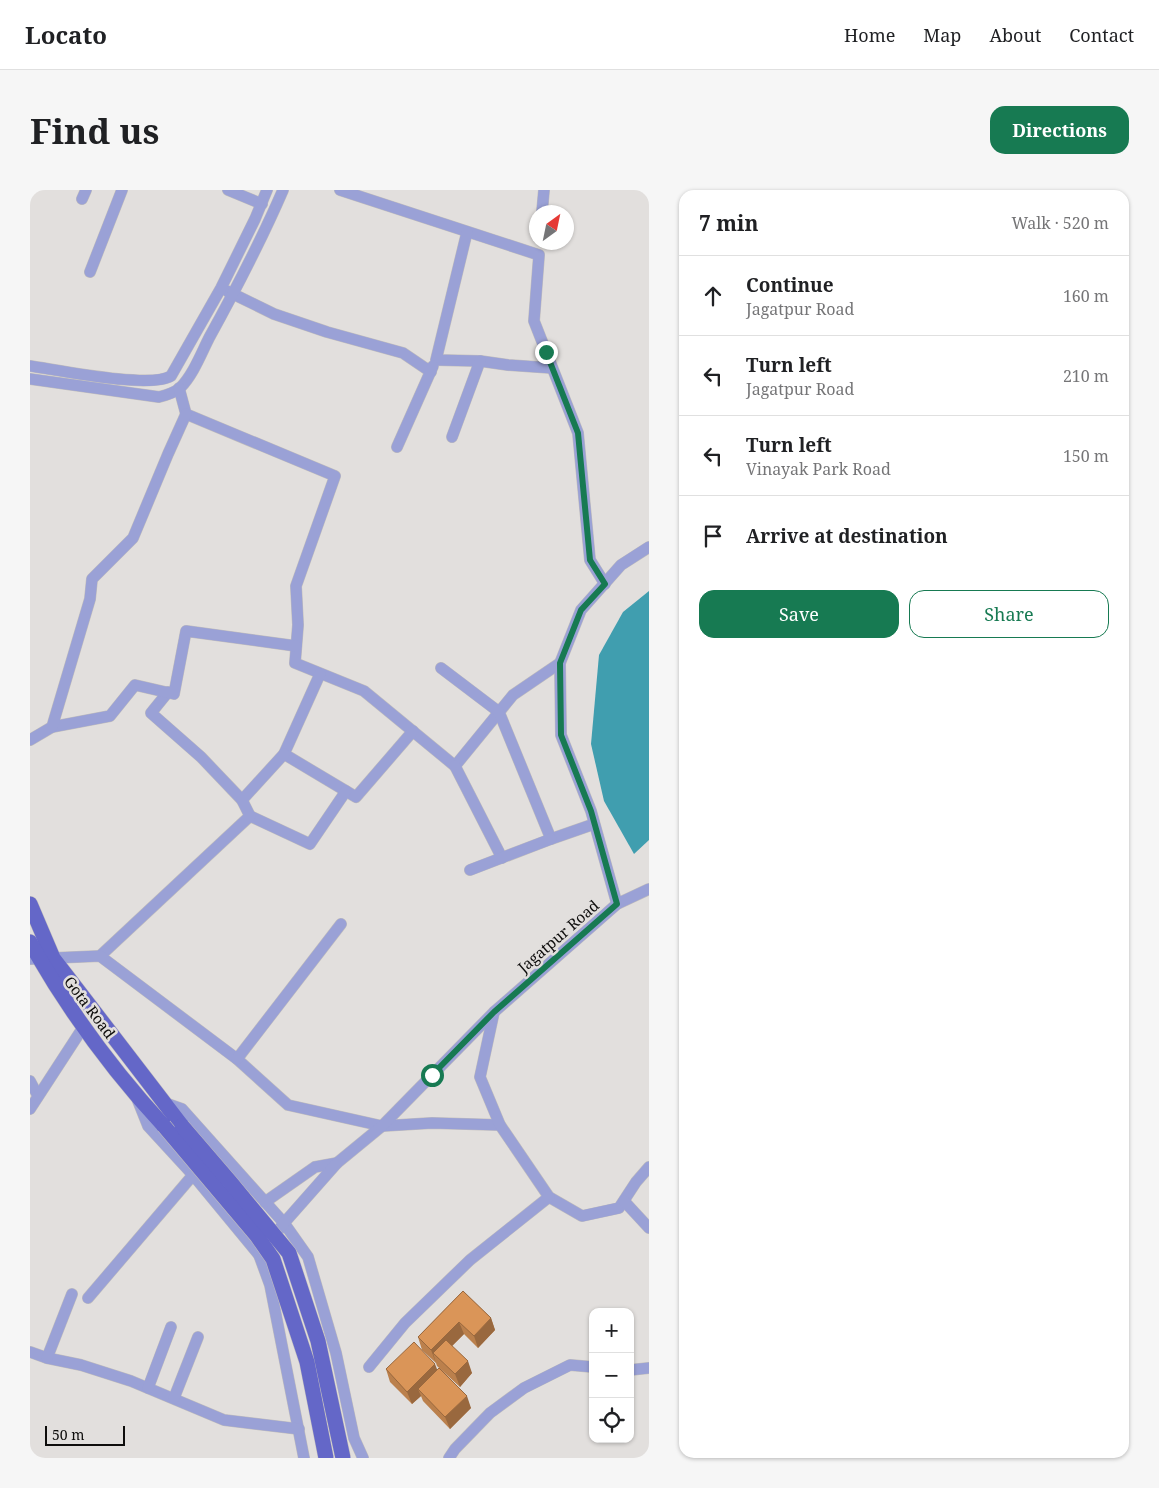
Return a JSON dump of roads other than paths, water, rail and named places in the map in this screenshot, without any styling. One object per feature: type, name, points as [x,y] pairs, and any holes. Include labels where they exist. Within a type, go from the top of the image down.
[{"type":"main road","name":"Gota Road","points":[[30,904],[41,959],[289,1253],[318,1341],[343,1458]]},
{"type":"main road","name":"Gota Road","points":[[30,942],[84,1026],[136,1095],[257,1236],[273,1258],[307,1362],[326,1458]]},
{"type":"street","points":[[90,272],[122,190]]},
{"type":"street","points":[[228,190],[262,204]]},
{"type":"street","points":[[30,366],[129,380],[152,381],[165,379],[175,371],[221,288],[267,190]]},
{"type":"street","points":[[30,379],[159,396],[171,394],[179,388],[190,374],[259,244],[283,190]]},
{"type":"street","points":[[340,190],[539,255]]},
{"type":"street","points":[[543,205],[544,190]]},
{"type":"street","points":[[397,447],[436,360],[467,232]]},
{"type":"street","points":[[539,250],[534,321],[578,433],[590,560],[605,584]]},
{"type":"street","points":[[221,288],[274,314],[402,354],[431,372]]},
{"type":"street","points":[[436,360],[480,361],[552,368]]},
{"type":"street","points":[[452,437],[480,361]]},
{"type":"street","points":[[52,727],[90,599],[92,579],[133,538],[186,414],[179,388]]},
{"type":"street","points":[[186,414],[335,476],[296,586],[298,625],[295,663],[364,690],[455,766],[502,858]]},
{"type":"street","name":"Jagatpur Road","points":[[336,1163],[382,1126],[494,1012],[617,904],[591,811],[561,735],[560,663],[581,610],[621,565],[649,547]]},
{"type":"street","points":[[30,740],[52,727],[110,716],[135,685],[174,694],[186,631],[296,646]]},
{"type":"street","points":[[455,766],[513,695],[560,663]]},
{"type":"street","points":[[441,668],[499,712],[551,839]]},
{"type":"street","points":[[242,800],[284,754],[320,674]]},
{"type":"street","points":[[168,692],[151,713],[201,756],[242,800],[250,816],[310,844],[346,791]]},
{"type":"street","points":[[284,754],[356,797],[413,731]]},
{"type":"street","points":[[100,956],[250,816]]},
{"type":"street","points":[[470,870],[594,824]]},
{"type":"street","points":[[617,904],[649,889]]},
{"type":"street","points":[[237,1059],[341,924]]},
{"type":"street","points":[[41,959],[100,956],[237,1059],[288,1105],[382,1126],[432,1123],[500,1125]]},
{"type":"street","points":[[494,1012],[480,1077],[500,1125],[549,1197],[582,1216],[619,1208],[636,1182],[649,1168]]},
{"type":"street","points":[[30,1109],[84,1026]]},
{"type":"street","points":[[30,1081],[38,1096]]},
{"type":"street","points":[[136,1095],[148,1126],[193,1175],[259,1255],[270,1285],[304,1458]]},
{"type":"street","points":[[163,1102],[182,1109],[284,1223],[308,1257],[336,1353],[354,1438],[362,1458]]},
{"type":"street","points":[[265,1202],[316,1167],[336,1163]]},
{"type":"street","points":[[259,1255],[336,1163]]},
{"type":"street","points":[[88,1298],[193,1175]]},
{"type":"street","points":[[369,1367],[405,1323],[470,1260],[549,1197]]},
{"type":"street","points":[[624,1201],[649,1228]]},
{"type":"street","points":[[47,1358],[72,1294]]},
{"type":"street","points":[[148,1388],[171,1327]]},
{"type":"street","points":[[174,1398],[198,1337]]},
{"type":"street","points":[[30,1352],[47,1358],[81,1365],[148,1388],[224,1420],[299,1429]]},
{"type":"street","points":[[449,1458],[455,1449],[490,1413],[524,1388],[570,1365],[589,1367]]},
{"type":"street","points":[[634,1370],[649,1368]]},
{"type":"water","points":[[649,591],[649,840],[634,854],[604,801],[591,744],[599,655],[623,612]]}]
